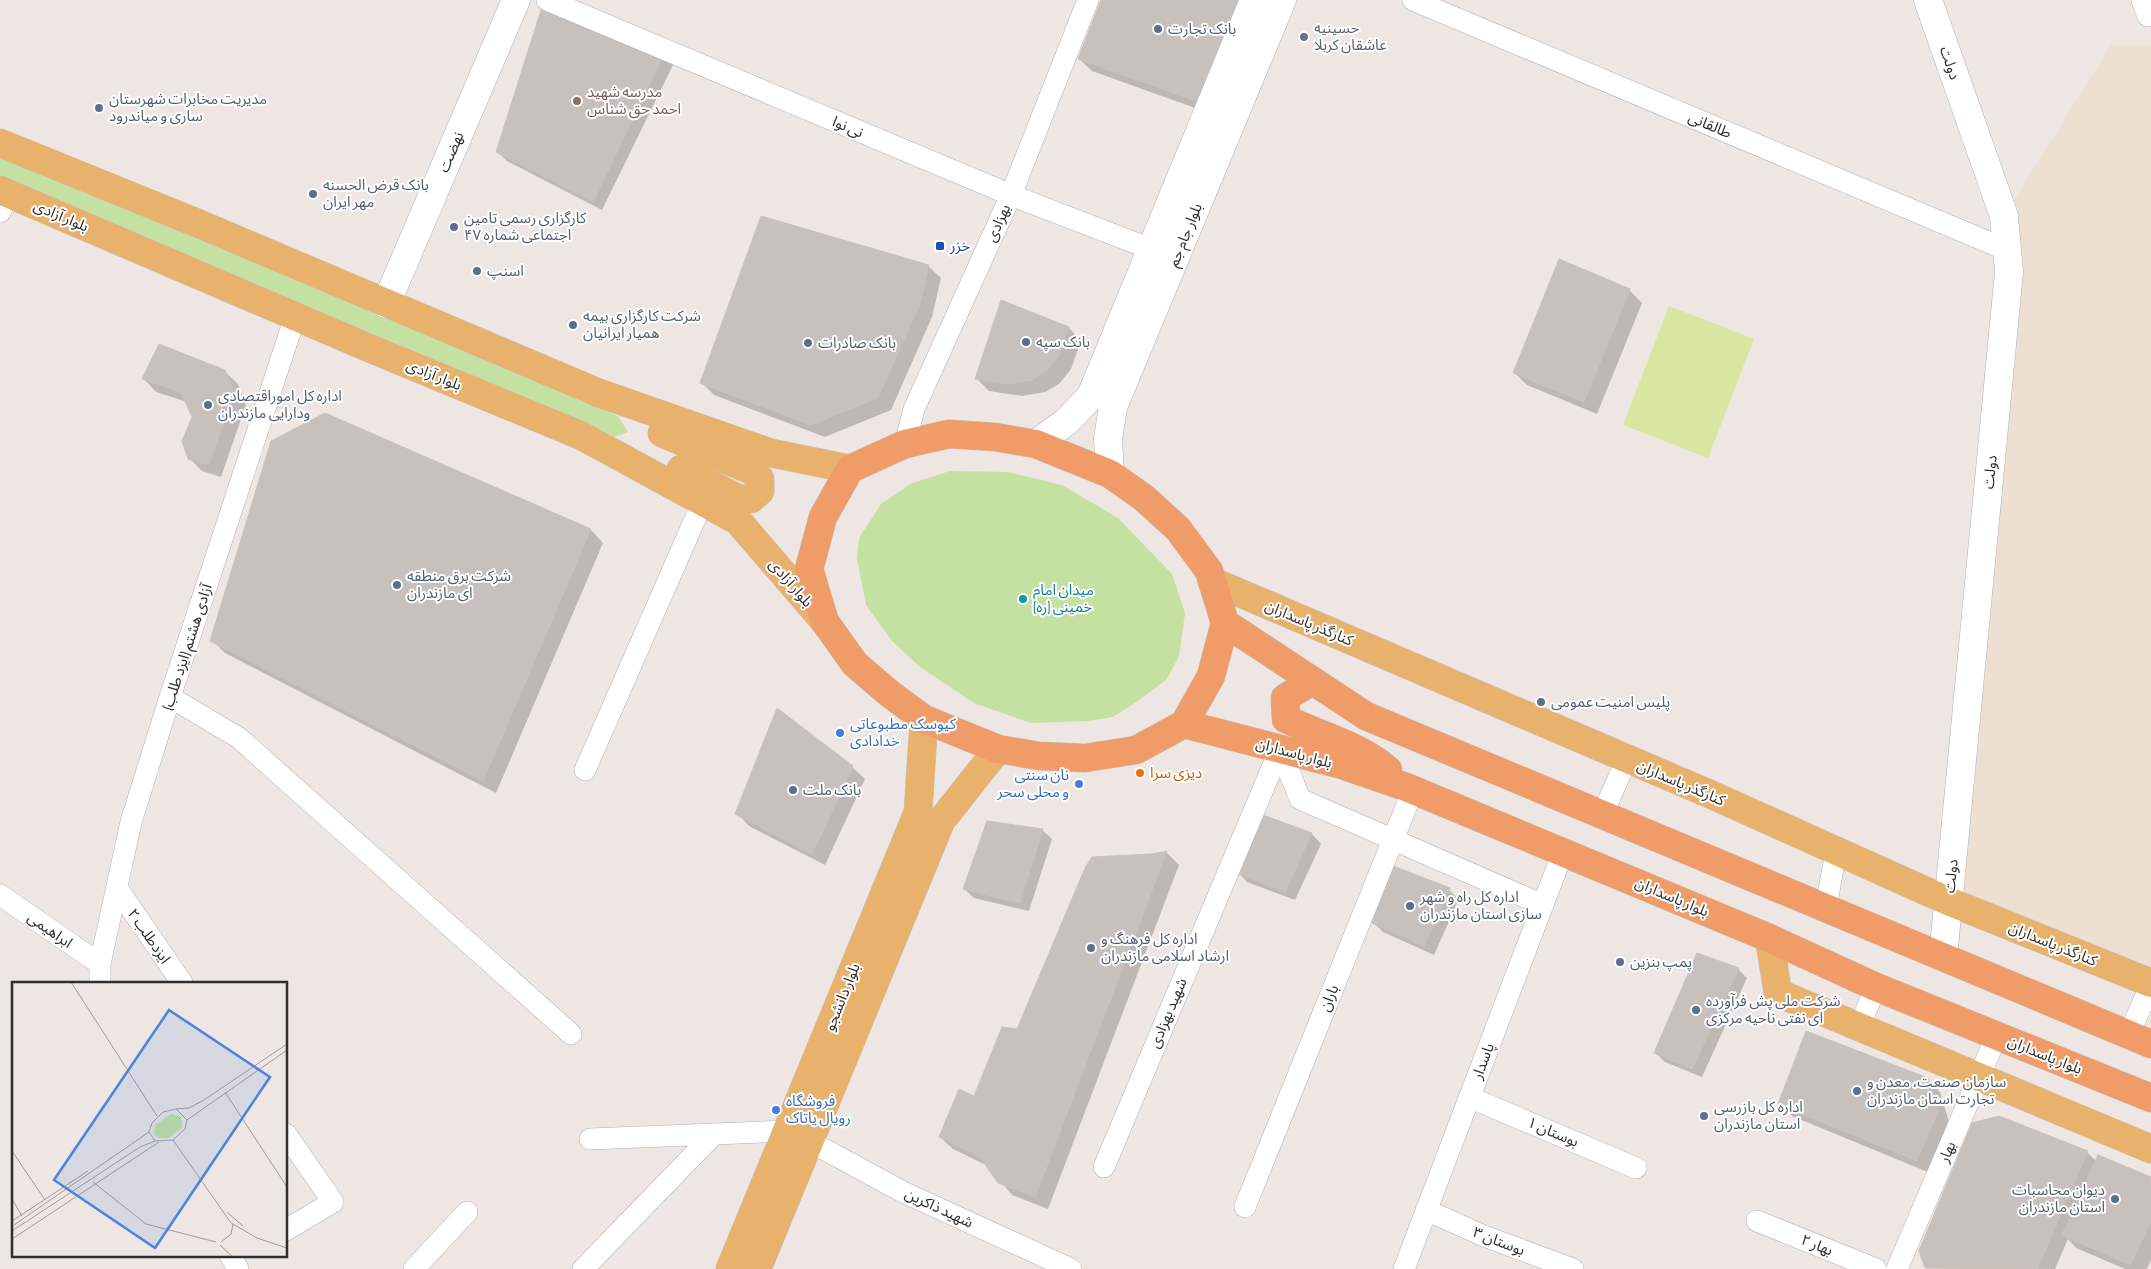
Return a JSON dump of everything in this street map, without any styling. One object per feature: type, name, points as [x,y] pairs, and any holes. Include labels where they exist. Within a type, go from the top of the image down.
[{"type":"highway","points":[[949,434],[995,437],[1036,444],[1110,474],[1144,498],[1178,529],[1209,571],[1224,623],[1211,676],[1184,724],[1136,750],[1085,758],[1039,756],[998,749],[924,719],[890,694],[855,664],[825,622],[809,569],[823,517],[850,469],[905,444],[949,434]]},
{"type":"highway","points":[[1224,623],[1366,716],[2140,1039]]},
{"type":"highway","points":[[1312,681],[1285,698],[1286,719],[1351,746],[1379,762],[1409,788]]},
{"type":"highway","name":"بلوار پاسداران","points":[[1184,724],[1342,765],[1409,788],[1769,938],[1876,987],[2151,1098]]},
{"type":"main road","name":"نهضت","points":[[386,304],[516,0]]},
{"type":"main road","name":"بلوار جام جم","points":[[1110,474],[1108,440],[1113,407],[1254,0]]},
{"type":"main road","name":"بلوار جام جم","points":[[1036,444],[1066,422],[1091,396],[1151,249],[1187,196],[1282,0]]},
{"type":"main road","name":"دولت","points":[[1928,0],[2004,216],[2008,282],[1943,957]]},
{"type":"main road","points":[[0,143],[197,223],[599,393],[770,453],[850,469]]},
{"type":"main road","name":"بلوار آزادی","points":[[3,199],[296,317],[582,436],[738,521],[825,622]]},
{"type":"main road","points":[[582,436],[661,458],[739,498],[751,499],[760,491],[760,479],[756,473],[666,436],[599,393]]},
{"type":"main road","name":"کنارگذر پاسداران","points":[[1212,581],[1627,759],[1948,901],[2151,984]]},
{"type":"main road","name":"بلوار دانشجو","points":[[757,1269],[798,1136],[918,812],[924,719]]},
{"type":"main road","name":"بلوار دانشجو","points":[[730,1269],[798,1136],[941,821],[998,749]]},
{"type":"main road","points":[[1769,938],[1778,993],[2151,1149]]},
{"type":"street","name":"نی نوا","points":[[547,0],[1011,195],[1151,249]]},
{"type":"street","name":"بهزادی","points":[[905,444],[914,409],[1011,195],[1088,0]]},
{"type":"street","name":"طالقانی","points":[[1413,0],[2007,250]]},
{"type":"street","name":"آزادی هشتم (ایزد طلب)","points":[[100,974],[116,888],[131,822],[170,697],[296,317]]},
{"type":"street","points":[[585,770],[703,502]]},
{"type":"street","points":[[170,697],[239,738],[571,1034]]},
{"type":"street","points":[[1280,749],[1300,800],[1543,906]]},
{"type":"street","name":"شهید بهزادی","points":[[1104,1167],[1280,749]]},
{"type":"street","points":[[1602,815],[1627,759]]},
{"type":"street","name":"باران","points":[[1245,1206],[1392,840],[1409,788]]},
{"type":"street","points":[[1826,908],[1836,851]]},
{"type":"street","name":"پاسدار","points":[[1404,1269],[1563,852]]},
{"type":"street","name":"ایزدطلب ۲","points":[[116,888],[181,982]]},
{"type":"street","name":"ابراهیمی","points":[[0,895],[100,974]]},
{"type":"street","points":[[2140,1039],[2151,984]]},
{"type":"street","points":[[1859,1027],[1876,987]]},
{"type":"street","name":"بهار","points":[[1897,1269],[1997,1035]]},
{"type":"street","name":"بوستان ۱","points":[[1469,1097],[1636,1168]]},
{"type":"street","points":[[590,1139],[714,1134],[798,1136]]},
{"type":"street","points":[[583,1269],[714,1134]]},
{"type":"street","name":"شهید ذاکرین","points":[[798,1136],[903,1192],[1071,1269]]},
{"type":"street","points":[[288,1137],[333,1202],[288,1229]]},
{"type":"street","name":"بوستان ۳","points":[[1426,1210],[1484,1236],[1573,1269]]},
{"type":"street","points":[[414,1269],[467,1212]]},
{"type":"street","name":"بهار ۲","points":[[1757,1221],[1876,1269]]},
{"type":"shaded area","points":[[2111,45],[2151,45],[2151,983],[1948,901],[2004,216]]},
{"type":"green space","points":[[0,155],[496,359],[618,416],[628,432],[614,437],[583,428],[0,184]]},
{"type":"green space","points":[[1669,306],[1754,339],[1708,458],[1623,425]]},
{"type":"green space","points":[[950,471],[1008,472],[1062,485],[1118,518],[1172,574],[1185,613],[1179,656],[1167,679],[1113,717],[1088,721],[1031,723],[974,703],[920,667],[892,641],[866,605],[857,559],[859,538],[881,504],[912,483]]},
{"type":"building","name":"بانک تجارت","points":[[1101,0],[1240,0],[1196,101],[1078,59]]},
{"type":"building","name":"مدرسه شهید احمد حق شناس","points":[[542,7],[666,50],[593,202],[496,152]]},
{"type":"building","name":"بانک صادرات","points":[[761,216],[929,265],[920,304],[878,398],[811,425],[700,383]]},
{"type":"building","points":[[1559,259],[1630,289],[1584,402],[1513,373]]},
{"type":"building","name":"بانک سپه","points":[[1001,300],[1069,327],[1059,356],[1046,371],[1032,380],[1008,384],[975,379]]},
{"type":"building","name":"اداره کل اموراقتصادی ودارایی مازندران","points":[[159,344],[225,370],[234,392],[209,465],[188,459],[182,441],[192,417],[181,392],[142,379]]},
{"type":"building","name":"شرکت برق منطقه ای مازندران","points":[[325,413],[591,529],[483,781],[210,641],[271,441]]},
{"type":"building","name":"بانک ملت","points":[[777,708],[853,766],[812,854],[735,814]]},
{"type":"building","points":[[1263,815],[1312,833],[1285,892],[1236,873]]},
{"type":"building","points":[[987,821],[1043,829],[1020,903],[963,889]]},
{"type":"building","name":"اداره کل فرهنگ و ارشاد اسلامی مازندران","points":[[1167,851],[1035,1197],[998,1183],[980,1157],[939,1137],[959,1089],[974,1096],[1002,1027],[1017,1029],[1085,868],[1092,857],[1152,854]]},
{"type":"building","name":"اداره کل راه و شهر سازی استان مازندران","points":[[1393,866],[1450,888],[1424,946],[1372,923]]},
{"type":"building","name":"شرکت ملی پش فرآورده ای نفتی ناحیه مرکزی","points":[[1697,953],[1739,968],[1692,1069],[1654,1053]]},
{"type":"building","name":"سازمان صنعت، معدن و تجارت استان مازندران","points":[[1806,1031],[1928,1078],[1938,1111],[1917,1161],[1778,1104]]},
{"type":"building","points":[[1999,1116],[2088,1151],[2037,1269],[1925,1268],[1919,1251],[1972,1123]]},
{"type":"building","name":"دیوان محاسبات استان مازندران","points":[[2098,1155],[2151,1177],[2151,1221],[2130,1265],[2062,1235]]},
{"type":"place","name":"بانک تجارت","points":[[1158,29]]},
{"type":"place","name":"حسینیه عاشقان کربلا","points":[[1304,37]]},
{"type":"place","name":"مدرسه شهید احمد حق شناس","points":[[577,101]]},
{"type":"place","name":"مدیریت مخابرات شهرستان ساری و میاندرود","points":[[99,108]]},
{"type":"place","name":"بانک قرض الحسنه مهر ایران","points":[[313,194]]},
{"type":"place","name":"کارگزاری رسمی تامین اجتماعی شماره ۴۷","points":[[454,227]]},
{"type":"place","name":"خزر","points":[[940,246]]},
{"type":"place","name":"اسنپ","points":[[477,271]]},
{"type":"place","name":"شرکت کارگزاری بیمه همیار ایرانیان","points":[[573,325]]},
{"type":"place","name":"بانک سپه","points":[[1026,342]]},
{"type":"place","name":"بانک صادرات","points":[[808,343]]},
{"type":"place","name":"اداره کل اموراقتصادی ودارایی مازندران","points":[[208,405]]},
{"type":"place","name":"شرکت برق منطقه ای مازندران","points":[[397,585]]},
{"type":"place","name":"میدان امام خمینی (ره)","points":[[1023,599]]},
{"type":"place","name":"پلیس امنیت عمومی","points":[[1541,702]]},
{"type":"place","name":"کیوسک مطبوعاتی خدادادی","points":[[840,733]]},
{"type":"place","name":"دیزی سرا","points":[[1140,773]]},
{"type":"place","name":"نان سنتی و محلی سحر","points":[[1079,784]]},
{"type":"place","name":"بانک ملت","points":[[793,790]]},
{"type":"place","name":"اداره کل راه و شهر سازی استان مازندران","points":[[1410,906]]},
{"type":"place","name":"اداره کل فرهنگ و ارشاد اسلامی مازندران","points":[[1091,948]]},
{"type":"place","name":"پمپ بنزین","points":[[1620,962]]},
{"type":"place","name":"شرکت ملی پش فرآورده ای نفتی ناحیه مرکزی","points":[[1696,1010]]},
{"type":"place","name":"سازمان صنعت، معدن و تجارت استان مازندران","points":[[1857,1091]]},
{"type":"place","name":"فروشگاه رویال یاتاک","points":[[776,1110]]},
{"type":"place","name":"اداره کل بازرسی استان مازندران","points":[[1704,1116]]},
{"type":"place","name":"دیوان محاسبات استان مازندران","points":[[2115,1199]]}]
